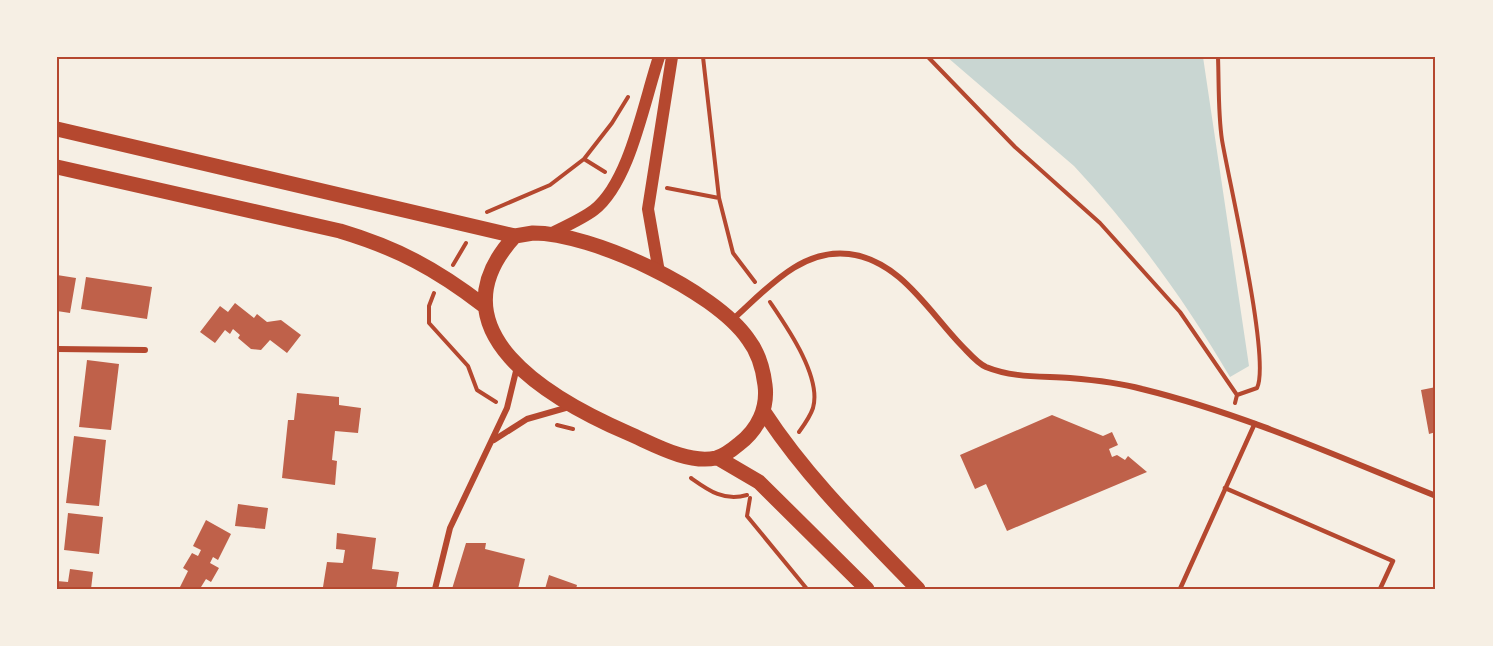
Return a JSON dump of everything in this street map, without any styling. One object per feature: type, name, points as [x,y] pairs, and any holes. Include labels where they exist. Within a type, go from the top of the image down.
[{"type":"main road","points":[[552,233],[593,210],[614,189],[659,57]]},
{"type":"main road","points":[[659,273],[648,209],[672,57]]},
{"type":"main road","points":[[57,129],[476,228],[515,236],[552,233],[609,250],[659,273],[704,300],[731,321],[748,338],[761,363],[766,395],[764,412],[746,439],[718,458]]},
{"type":"main road","points":[[57,167],[340,231],[383,244],[446,276],[483,305],[496,337],[517,367],[575,406],[608,424],[671,451],[704,458],[718,458],[759,482],[867,589]]},
{"type":"main road","points":[[483,305],[494,262],[515,236]]},
{"type":"main road","points":[[764,412],[788,449],[844,513],[918,589]]},
{"type":"street","points":[[731,321],[790,269],[823,254],[848,254],[869,258],[889,268],[982,366],[1008,375],[1072,378],[1140,388],[1234,415],[1436,496]]},
{"type":"street","points":[[57,349],[145,350]]},
{"type":"street","points":[[435,589],[450,528],[494,440],[507,408],[517,367]]},
{"type":"street","points":[[494,440],[528,419],[575,406]]},
{"type":"lane","points":[[1180,589],[1255,423]]},
{"type":"lane","points":[[1226,488],[1393,561],[1380,589]]},
{"type":"path","points":[[703,57],[719,198],[733,253],[744,271],[764,292],[805,362],[814,390],[813,406],[809,416],[788,449]]},
{"type":"path","points":[[928,57],[1016,147],[1100,223],[1180,312],[1237,395],[1234,415]]},
{"type":"path","points":[[1218,57],[1222,137],[1255,317],[1262,378],[1257,388],[1237,395]]},
{"type":"path","points":[[507,408],[477,390],[468,366],[429,323],[429,306],[435,291],[476,228],[492,208],[550,185],[584,159],[612,123],[632,87]]},
{"type":"path","points":[[584,159],[618,179]]},
{"type":"path","points":[[651,184],[719,198]]},
{"type":"path","points":[[528,419],[542,425],[557,425],[579,431]]},
{"type":"path","points":[[685,475],[717,494],[731,498],[750,494],[747,516],[807,589]]},
{"type":"shaded area","points":[[947,57],[1203,57],[1249,366],[1230,377],[1196,321],[1158,267],[1096,190],[1074,166]]},
{"type":"building","points":[[57,275],[76,278],[70,313],[57,311]]},
{"type":"building","points":[[86,277],[152,287],[147,319],[81,309]]},
{"type":"building","points":[[235,303],[254,318],[257,314],[267,322],[281,320],[301,335],[287,353],[270,340],[261,350],[251,349],[238,338],[240,335],[233,329],[230,334],[225,330],[215,343],[200,332],[220,306],[228,312]]},
{"type":"building","points":[[87,360],[119,364],[111,430],[79,427]]},
{"type":"building","points":[[1436,387],[1436,432],[1429,434],[1421,390]]},
{"type":"building","points":[[297,393],[339,397],[339,405],[361,408],[358,433],[335,431],[332,460],[337,461],[335,485],[282,478],[288,420],[294,420]]},
{"type":"building","points":[[1052,415],[1103,436],[1112,432],[1118,445],[1109,449],[1112,457],[1117,455],[1125,460],[1128,456],[1147,472],[1007,531],[986,484],[975,489],[960,455]]},
{"type":"building","points":[[74,436],[106,440],[99,506],[66,503]]},
{"type":"building","points":[[238,504],[268,508],[265,529],[235,526]]},
{"type":"building","points":[[68,513],[103,517],[99,554],[64,550]]},
{"type":"building","points":[[206,520],[231,534],[218,560],[213,557],[210,563],[219,568],[211,582],[206,579],[201,587],[205,589],[179,589],[188,571],[183,568],[192,553],[198,556],[201,550],[193,546]]},
{"type":"building","points":[[337,533],[376,538],[372,569],[399,572],[396,589],[323,587],[327,562],[343,563],[345,550],[336,549]]},
{"type":"building","points":[[466,543],[486,543],[485,549],[525,559],[518,589],[452,589]]},
{"type":"building","points":[[70,569],[93,572],[91,589],[57,589],[57,581],[68,582]]},
{"type":"building","points":[[549,575],[577,585],[576,589],[545,589]]}]
